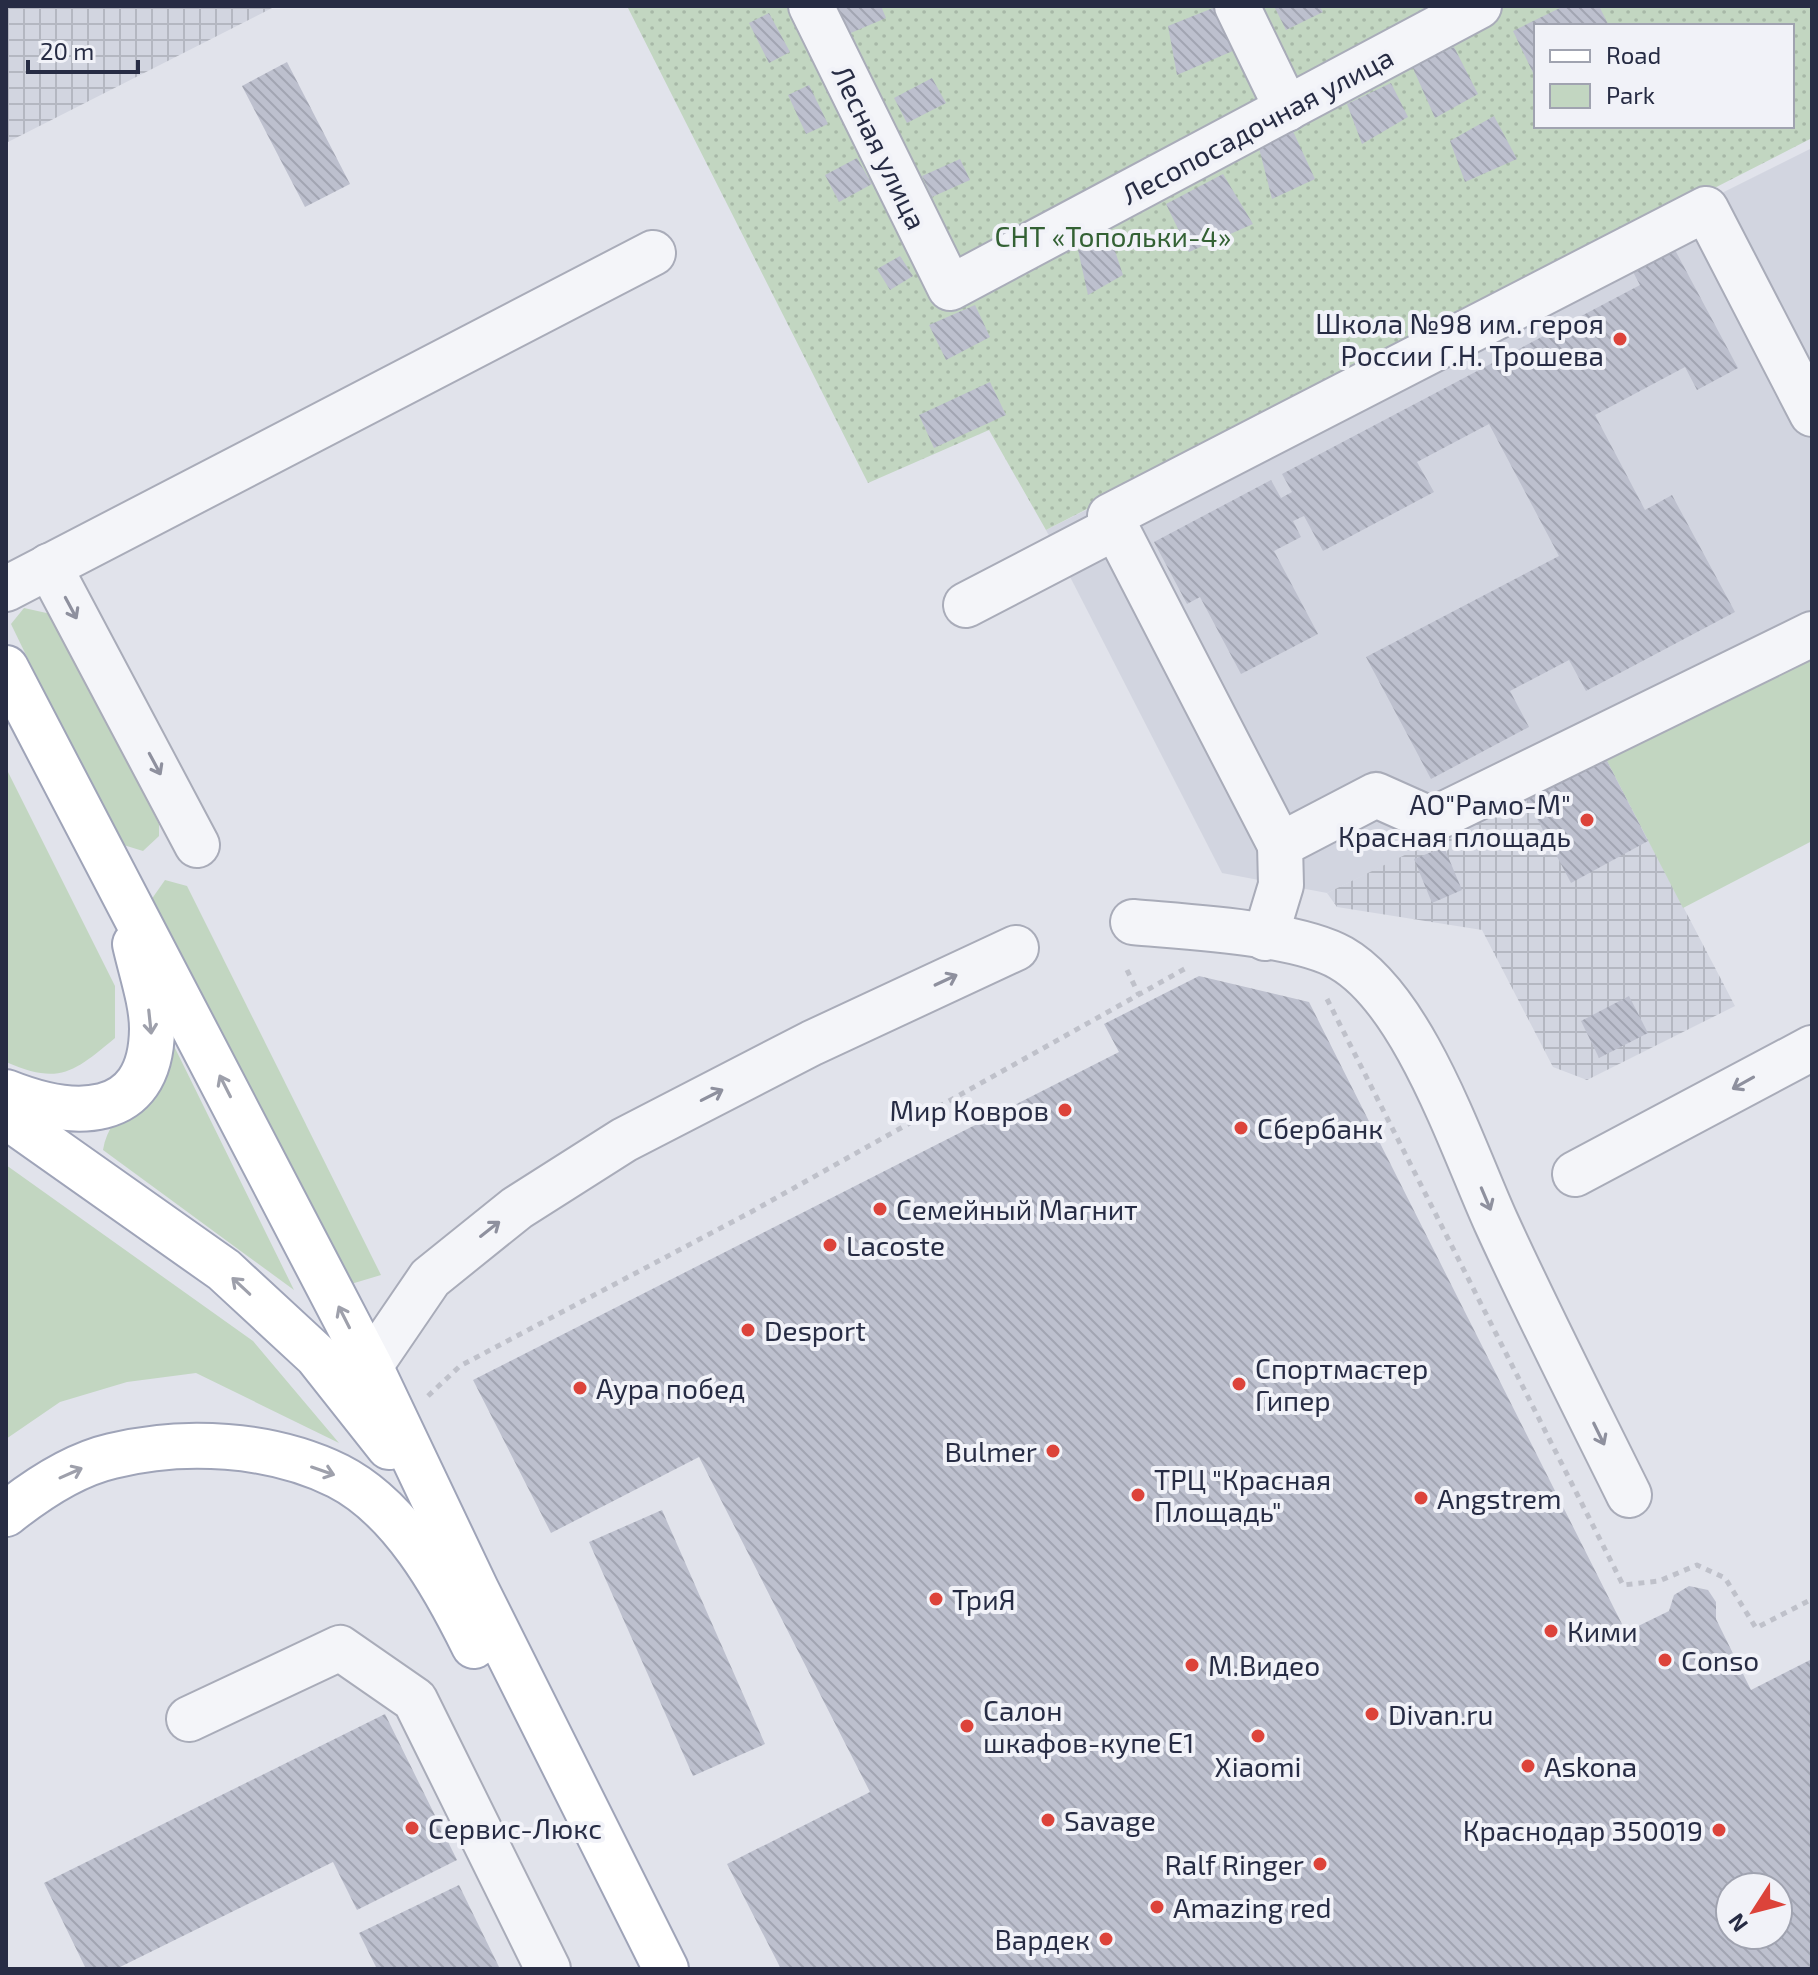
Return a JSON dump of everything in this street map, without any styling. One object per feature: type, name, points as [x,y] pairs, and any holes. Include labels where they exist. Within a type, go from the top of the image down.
[{"type":"main road","points":[[6,668],[370,1366],[476,1589],[666,1969]]},
{"type":"main road","points":[[6,1092],[54,1109],[93,1109],[121,1098],[141,1072],[151,1041],[152,1024],[124,891]]},
{"type":"main road","points":[[6,1116],[224,1270],[317,1356],[400,1461],[476,1589]]},
{"type":"main road","points":[[6,1514],[39,1487],[109,1456],[178,1446],[260,1450],[339,1477],[379,1506],[415,1547],[463,1623],[635,1969]]},
{"type":"street","name":"Лесная улица","points":[[811,6],[950,288]]},
{"type":"street","points":[[1237,6],[1287,109]]},
{"type":"street","name":"Лесопосадочная улица","points":[[950,288],[1468,9]]},
{"type":"street","points":[[1265,938],[1281,885],[1280,845],[1110,516],[1706,209],[1812,414]]},
{"type":"street","points":[[6,589],[653,253]]},
{"type":"street","points":[[966,605],[1116,527]]},
{"type":"street","points":[[49,566],[197,845]]},
{"type":"street","points":[[1280,845],[1376,795],[1432,820],[1812,634]]},
{"type":"street","points":[[1133,922],[1227,930],[1265,938],[1327,953],[1364,974],[1393,1011],[1456,1127],[1496,1222],[1629,1495]]},
{"type":"street","points":[[370,1366],[430,1278],[517,1208],[624,1140],[812,1043],[1016,948]]},
{"type":"street","points":[[1575,1174],[1812,1048]]},
{"type":"street","points":[[189,1719],[340,1648],[415,1700],[548,1969]]},
{"type":"path","points":[[428,1397],[460,1366],[751,1212],[1195,963]]},
{"type":"path","points":[[1127,970],[1139,995]]},
{"type":"path","points":[[1324,993],[1623,1585],[1659,1581],[1697,1565],[1725,1578],[1756,1628],[1812,1599]]},
{"type":"shaded area","points":[[6,6],[276,6],[6,143]]},
{"type":"shaded area","name":"Школа №98 им. героя России Г.Н. Трошева","points":[[1812,148],[1812,651],[1526,798],[1327,893],[1222,873],[1046,530]]},
{"type":"shaded area","points":[[1605,757],[1735,1006],[1587,1080],[1553,1067],[1482,930],[1337,907],[1327,893]]},
{"type":"green space","name":"СНТ «Топольки-4»","points":[[627,6],[1812,6],[1812,138],[1046,530],[989,430],[868,483]]},
{"type":"green space","points":[[24,608],[51,614],[159,824],[159,836],[143,851],[117,843],[11,624]]},
{"type":"green space","points":[[1812,651],[1812,841],[1683,908],[1605,757]]},
{"type":"green space","points":[[6,768],[115,986],[115,1038],[88,1060],[65,1072],[39,1073],[6,1062]]},
{"type":"green space","points":[[165,880],[187,886],[381,1275],[351,1284],[151,900]]},
{"type":"green space","points":[[173,1044],[294,1290],[103,1150],[115,1121],[166,1058]]},
{"type":"green space","points":[[6,1165],[253,1341],[339,1443],[196,1373],[127,1382],[60,1402],[6,1439]]},
{"type":"building","points":[[881,6],[886,18],[846,35],[835,8]]},
{"type":"building","points":[[1274,6],[1319,6],[1323,12],[1286,30]]},
{"type":"building","points":[[1564,6],[1599,6],[1608,24],[1534,24],[1534,75],[1513,31]]},
{"type":"building","points":[[1213,8],[1235,50],[1177,75],[1168,26]]},
{"type":"building","points":[[769,13],[790,52],[769,63],[749,23]]},
{"type":"building","points":[[1454,47],[1478,94],[1435,118],[1412,66]]},
{"type":"building","points":[[287,62],[350,184],[305,207],[242,86]]},
{"type":"building","points":[[932,78],[946,103],[907,123],[894,98]]},
{"type":"building","points":[[1391,83],[1408,117],[1362,144],[1347,104]]},
{"type":"building","points":[[809,85],[828,124],[806,134],[788,95]]},
{"type":"building","points":[[1494,116],[1517,159],[1465,182],[1450,141]]},
{"type":"building","points":[[1292,129],[1315,179],[1272,199],[1259,148]]},
{"type":"building","points":[[857,158],[872,184],[839,202],[825,175]]},
{"type":"building","points":[[960,159],[970,180],[932,197],[922,176]]},
{"type":"building","points":[[1223,174],[1253,224],[1189,252],[1166,204]]},
{"type":"building","points":[[1667,235],[1738,368],[1697,390],[1685,367],[1595,415],[1645,510],[1672,495],[1735,612],[1586,691],[1569,660],[1510,691],[1529,727],[1431,779],[1366,657],[1559,556],[1489,424],[1417,462],[1434,492],[1323,551],[1304,516],[1293,521],[1301,537],[1274,551],[1318,634],[1241,674],[1200,597],[1187,604],[1154,542],[1271,480],[1281,498],[1292,492],[1282,474],[1640,285],[1625,257]]},
{"type":"building","points":[[1110,236],[1123,275],[1088,295],[1078,250]]},
{"type":"building","points":[[900,256],[913,276],[890,290],[877,269]]},
{"type":"building","points":[[975,305],[990,337],[946,360],[929,325]]},
{"type":"building","points":[[990,382],[1006,415],[934,448],[919,415]]},
{"type":"building","name":"АО\"Рамо-М\" Красная площадь","points":[[1605,757],[1648,841],[1571,883],[1526,798]]},
{"type":"building","points":[[1444,847],[1462,890],[1432,903],[1414,859]]},
{"type":"building","name":"ТРЦ \"Красная Площадь\"","points":[[1199,976],[1309,1002],[1626,1632],[1669,1611],[1674,1595],[1689,1586],[1708,1590],[1716,1602],[1716,1619],[1751,1690],[1812,1659],[1812,1969],[781,1969],[727,1864],[870,1792],[699,1457],[551,1533],[473,1380],[1119,1052],[1104,1024]]},
{"type":"building","points":[[1629,996],[1648,1033],[1599,1058],[1581,1021]]},
{"type":"building","points":[[662,1510],[765,1744],[693,1776],[589,1542]]},
{"type":"building","points":[[385,1714],[457,1860],[357,1910],[333,1862],[116,1969],[86,1969],[44,1883]]},
{"type":"building","points":[[459,1885],[500,1969],[377,1969],[359,1933]]},
{"type":"place","name":"Школа №98 им. героя России Г.Н. Трошева","points":[[1620,339]]},
{"type":"place","name":"АО\"Рамо-М\" Красная площадь","points":[[1587,820]]},
{"type":"place","name":"Мир Ковров","points":[[1065,1110]]},
{"type":"place","name":"Сбербанк","points":[[1241,1128]]},
{"type":"place","name":"Семейный Магнит","points":[[880,1209]]},
{"type":"place","name":"Lacoste","points":[[830,1245]]},
{"type":"place","name":"Desport","points":[[748,1330]]},
{"type":"place","name":"Спортмастер Гипер","points":[[1239,1384]]},
{"type":"place","name":"Аура побед","points":[[580,1388]]},
{"type":"place","name":"Bulmer","points":[[1053,1451]]},
{"type":"place","name":"ТРЦ \"Красная Площадь\"","points":[[1138,1495]]},
{"type":"place","name":"Angstrem","points":[[1421,1498]]},
{"type":"place","name":"ТриЯ","points":[[936,1599]]},
{"type":"place","name":"Кими","points":[[1551,1631]]},
{"type":"place","name":"Conso","points":[[1665,1660]]},
{"type":"place","name":"М.Видео","points":[[1192,1665]]},
{"type":"place","name":"Divan.ru","points":[[1372,1714]]},
{"type":"place","name":"Салон шкафов-купе Е1","points":[[967,1726]]},
{"type":"place","name":"Xiaomi","points":[[1258,1736]]},
{"type":"place","name":"Askona","points":[[1528,1766]]},
{"type":"place","name":"Savage","points":[[1048,1820]]},
{"type":"place","name":"Сервис-Люкс","points":[[412,1828]]},
{"type":"place","name":"Краснодар 350019","points":[[1719,1830]]},
{"type":"place","name":"Ralf Ringer","points":[[1320,1864]]},
{"type":"place","name":"Amazing red","points":[[1157,1907]]},
{"type":"place","name":"Вардек","points":[[1106,1939]]}]
